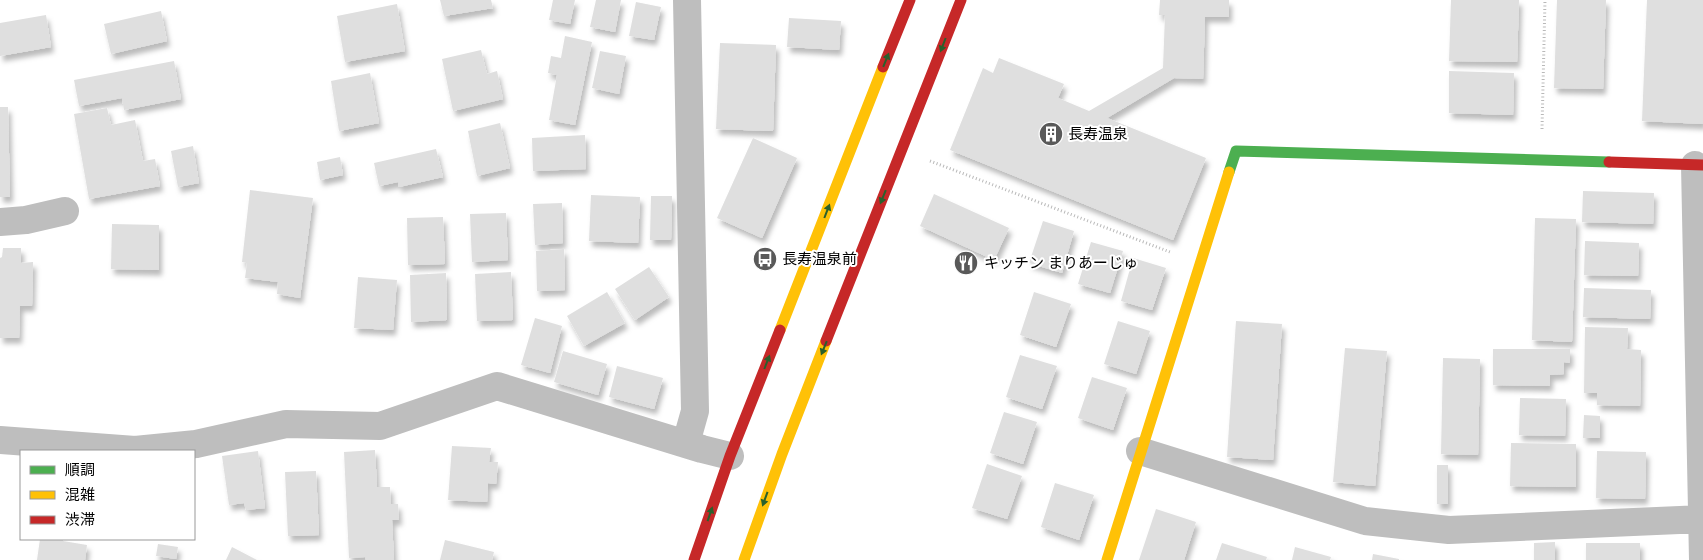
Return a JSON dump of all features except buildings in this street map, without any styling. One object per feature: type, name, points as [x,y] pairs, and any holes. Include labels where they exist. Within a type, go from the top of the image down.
[{"type":"street","points":[[686,444],[695,411],[688,0]]},
{"type":"street","points":[[694,560],[730,456],[910,0]]},
{"type":"street","points":[[744,560],[782,454],[961,0]]},
{"type":"street","points":[[1107,560],[1236,152],[1699,165],[1703,560]]},
{"type":"street","points":[[0,222],[26,220],[65,210]]},
{"type":"street","points":[[0,440],[136,450],[196,444],[286,424],[380,426],[497,386],[730,456]]},
{"type":"street","points":[[1140,451],[1366,521],[1449,530],[1703,519]]},
{"type":"path","points":[[1542,129],[1545,0]]},
{"type":"path","points":[[928,160],[1174,254]]},
{"type":"traffic: fast","points":[[1229,172],[1236,151],[1609,162]]},
{"type":"traffic: slow","points":[[780,330],[883,67]]},
{"type":"traffic: slow","points":[[1107,560],[1229,172]]},
{"type":"traffic: slow","points":[[744,560],[782,454],[826,341]]},
{"type":"traffic: jam","points":[[883,67],[910,0]]},
{"type":"traffic: jam","points":[[826,341],[961,0]]},
{"type":"traffic: jam","points":[[1609,162],[1703,165]]},
{"type":"traffic: jam","points":[[694,560],[730,456],[780,330]]},
{"type":"place","name":"長寿温泉","points":[[1051,134]]},
{"type":"place","name":"長寿温泉前","points":[[765,259]]},
{"type":"place","name":"キッチン まりあーじゅ","points":[[966,263]]}]
